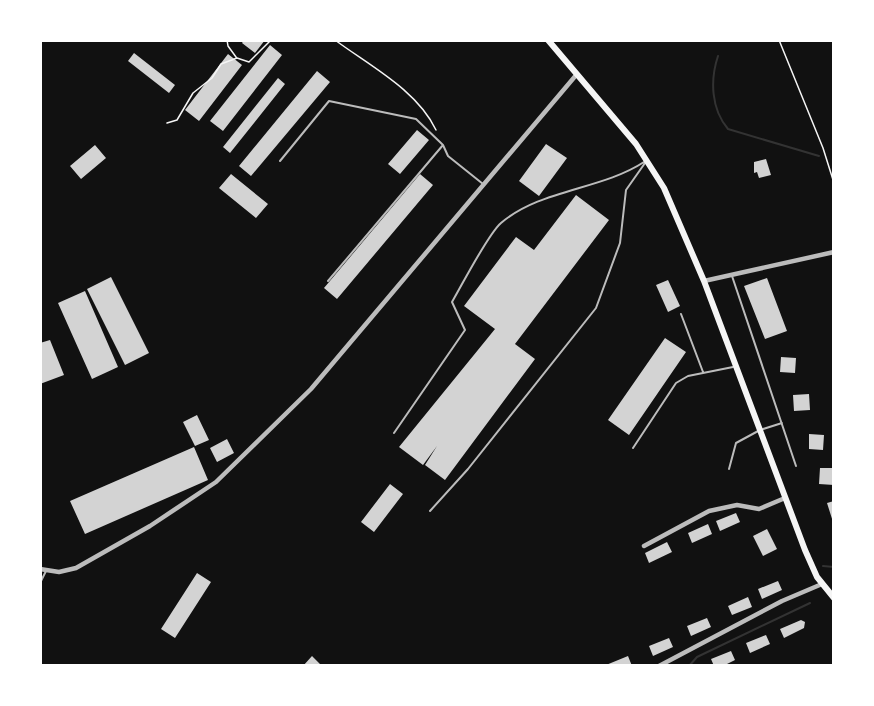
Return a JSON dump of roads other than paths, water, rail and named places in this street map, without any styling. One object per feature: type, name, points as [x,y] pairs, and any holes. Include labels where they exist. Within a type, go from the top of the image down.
[{"type":"main road","points":[[548,40],[647,160],[664,188],[704,281],[805,550],[822,584],[834,598]]},
{"type":"street","points":[[43,570],[59,572],[76,568],[150,526],[216,482],[312,389],[577,74]]},
{"type":"street","points":[[704,281],[731,273],[834,252]]},
{"type":"street","points":[[644,546],[709,511],[737,505],[759,509],[785,498]]},
{"type":"street","points":[[659,666],[782,601],[822,584]]},
{"type":"lane","points":[[280,161],[329,101],[416,119],[443,145],[448,156],[483,184]]},
{"type":"lane","points":[[328,282],[443,145]]},
{"type":"lane","points":[[394,433],[465,330],[452,302],[500,224],[533,206],[572,190],[624,175],[647,160]]},
{"type":"lane","points":[[430,511],[468,469],[596,308],[620,243],[626,190],[647,160]]},
{"type":"lane","points":[[731,273],[796,466]]},
{"type":"lane","points":[[681,314],[703,372]]},
{"type":"lane","points":[[633,448],[676,383],[687,376],[736,366]]},
{"type":"lane","points":[[729,469],[736,442],[760,430],[782,423]]},
{"type":"lane","points":[[40,583],[43,570]]},
{"type":"waterway","points":[[718,56],[713,84],[715,103],[728,129],[819,156]]},
{"type":"waterway","points":[[823,566],[834,567]]},
{"type":"waterway","points":[[689,666],[697,657],[810,603]]}]
